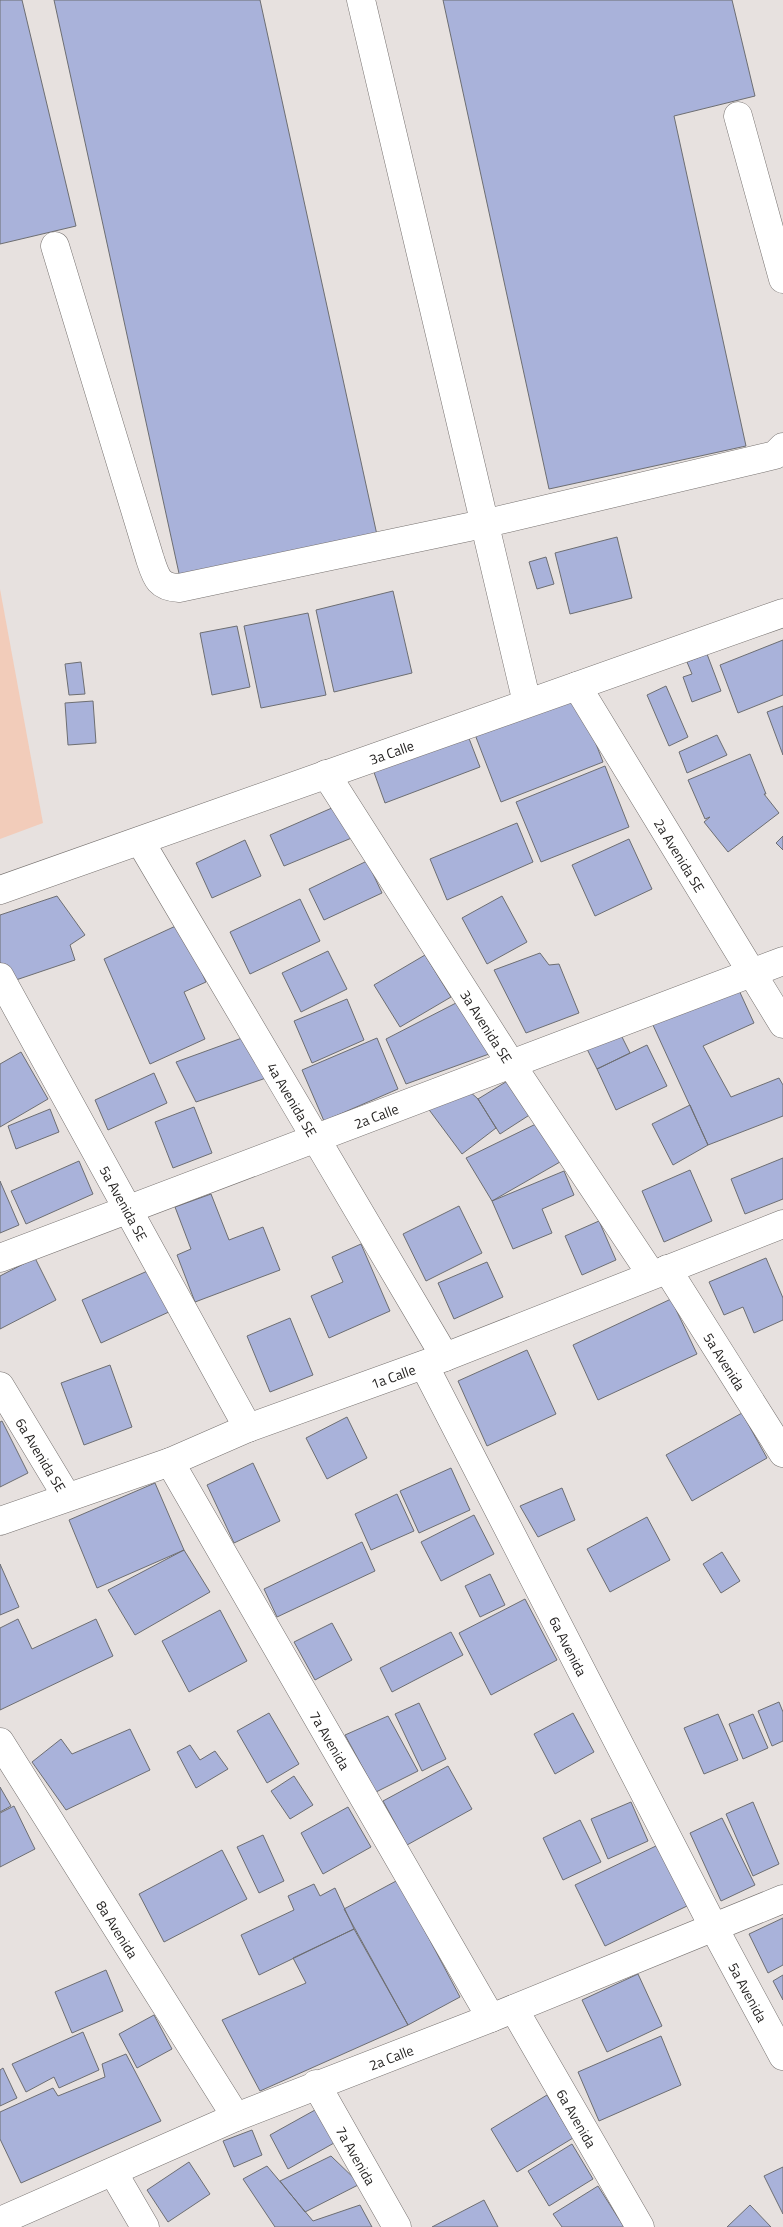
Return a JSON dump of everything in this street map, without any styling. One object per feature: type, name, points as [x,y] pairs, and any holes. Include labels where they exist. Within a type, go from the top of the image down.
[{"type":"street","points":[[361,0],[483,524],[527,703]]},
{"type":"street","points":[[738,116],[783,279]]},
{"type":"street","points":[[55,246],[150,559],[157,579],[168,588],[179,588],[483,524],[775,455],[783,447]]},
{"type":"street","name":"3a Calle","points":[[0,890],[783,613]]},
{"type":"street","name":"2a Avenida SE","points":[[578,686],[783,1024]]},
{"type":"street","name":"3a Avenida SE","points":[[326,774],[511,1064],[659,1271]]},
{"type":"street","name":"4a Avenida SE","points":[[140,840],[316,1138],[434,1361]]},
{"type":"street","name":"2a Calle","points":[[0,1258],[783,961]]},
{"type":"street","name":"5a Avenida SE","points":[[0,977],[248,1428]]},
{"type":"street","name":"1a Calle","points":[[0,1521],[170,1462],[248,1428],[434,1361],[659,1271],[783,1224]]},
{"type":"street","name":"5a Avenida","points":[[659,1271],[783,1452]]},
{"type":"street","name":"6a Avenida","points":[[434,1361],[714,1928]]},
{"type":"street","name":"6a Avenida SE","points":[[0,1386],[67,1497]]},
{"type":"street","name":"7a Avenida","points":[[170,1462],[503,2013]]},
{"type":"street","name":"8a Avenida","points":[[0,1742],[236,2117]]},
{"type":"street","name":"2a Calle","points":[[0,2221],[236,2117],[316,2084],[503,2013],[783,1899]]},
{"type":"street","name":"5a Avenida","points":[[714,1928],[783,2056]]},
{"type":"street","name":"6a Avenida","points":[[503,2013],[640,2227]]},
{"type":"street","name":"7a Avenida","points":[[316,2084],[397,2227]]},
{"type":"street","points":[[113,2172],[145,2227]]},
{"type":"shaded area","points":[[0,589],[43,823],[0,839]]},
{"type":"building","points":[[0,0],[22,0],[76,226],[0,244]]},
{"type":"building","points":[[54,0],[260,0],[377,535],[180,578]]},
{"type":"building","points":[[443,0],[732,0],[755,96],[674,116],[746,446],[549,489]]},
{"type":"building","points":[[617,537],[632,598],[570,614],[555,553]]},
{"type":"building","points":[[546,557],[554,584],[537,589],[529,562]]},
{"type":"building","points":[[393,591],[412,673],[334,692],[316,610]]},
{"type":"building","points":[[308,613],[326,695],[261,708],[244,626]]},
{"type":"building","points":[[237,626],[250,687],[212,695],[200,633]]},
{"type":"building","points":[[783,640],[783,695],[738,713],[720,665]]},
{"type":"building","points":[[707,654],[721,691],[692,702],[683,677],[692,674],[687,662]]},
{"type":"building","points":[[81,662],[85,694],[69,695],[65,664]]},
{"type":"building","points":[[666,686],[688,737],[669,746],[647,695]]},
{"type":"building","points":[[576,692],[603,762],[501,802],[474,732]]},
{"type":"building","points":[[93,701],[96,743],[68,745],[65,703]]},
{"type":"building","points":[[783,706],[783,755],[767,712]]},
{"type":"building","points":[[465,728],[480,767],[385,803],[371,764]]},
{"type":"building","points":[[717,735],[727,755],[687,773],[679,752]]},
{"type":"building","points":[[750,754],[766,794],[764,794],[779,813],[728,852],[704,822],[710,817],[705,819],[688,780]]},
{"type":"building","points":[[605,766],[629,827],[541,862],[516,802]]},
{"type":"building","points":[[341,804],[354,837],[284,866],[270,835]]},
{"type":"building","points":[[517,823],[533,862],[447,900],[430,859]]},
{"type":"building","points":[[783,836],[783,850],[776,843]]},
{"type":"building","points":[[629,839],[652,889],[595,916],[572,865]]},
{"type":"building","points":[[245,840],[261,876],[212,898],[196,863]]},
{"type":"building","points":[[367,861],[382,893],[324,920],[309,889]]},
{"type":"building","points":[[57,896],[85,935],[70,945],[75,960],[7,983],[0,962],[0,915]]},
{"type":"building","points":[[502,896],[527,942],[487,964],[462,918]]},
{"type":"building","points":[[300,899],[320,941],[250,974],[230,932]]},
{"type":"building","points":[[180,924],[206,982],[184,992],[205,1039],[150,1064],[104,959]]},
{"type":"building","points":[[328,951],[347,989],[301,1012],[282,973]]},
{"type":"building","points":[[540,953],[549,965],[559,964],[579,1013],[526,1033],[494,970]]},
{"type":"building","points":[[425,955],[451,997],[400,1027],[374,985]]},
{"type":"building","points":[[737,986],[754,1023],[703,1046],[731,1097],[779,1078],[783,1085],[783,1116],[708,1145],[652,1023]]},
{"type":"building","points":[[347,999],[364,1040],[312,1063],[294,1021]]},
{"type":"building","points":[[456,1003],[489,1054],[406,1084],[386,1039]]},
{"type":"building","points":[[619,1031],[630,1053],[597,1069],[586,1047]]},
{"type":"building","points":[[242,1038],[269,1077],[196,1102],[176,1062]]},
{"type":"building","points":[[377,1038],[398,1089],[324,1121],[302,1070]]},
{"type":"building","points":[[647,1045],[667,1086],[616,1110],[597,1069]]},
{"type":"building","points":[[21,1052],[48,1099],[0,1127],[0,1064]]},
{"type":"building","points":[[154,1073],[167,1103],[108,1130],[95,1100]]},
{"type":"building","points":[[509,1080],[531,1114],[500,1134],[478,1099]]},
{"type":"building","points":[[468,1090],[478,1099],[496,1128],[462,1154],[427,1107]]},
{"type":"building","points":[[690,1105],[708,1145],[673,1165],[652,1124]]},
{"type":"building","points":[[194,1107],[212,1153],[173,1168],[155,1122]]},
{"type":"building","points":[[50,1109],[59,1132],[16,1149],[8,1126]]},
{"type":"building","points":[[540,1122],[560,1162],[492,1201],[466,1158]]},
{"type":"building","points":[[783,1158],[783,1199],[745,1214],[731,1179]]},
{"type":"building","points":[[79,1161],[93,1194],[26,1224],[11,1191]]},
{"type":"building","points":[[690,1170],[712,1221],[664,1242],[642,1191]]},
{"type":"building","points":[[564,1171],[574,1195],[542,1209],[552,1233],[513,1249],[492,1201]]},
{"type":"building","points":[[0,1181],[19,1225],[0,1233]]},
{"type":"building","points":[[211,1194],[229,1240],[263,1227],[280,1270],[195,1302],[177,1255],[191,1249],[175,1207]]},
{"type":"building","points":[[459,1206],[482,1253],[426,1281],[403,1234]]},
{"type":"building","points":[[599,1221],[616,1260],[582,1275],[565,1236]]},
{"type":"building","points":[[361,1244],[390,1311],[329,1338],[311,1296],[343,1282],[332,1257]]},
{"type":"building","points":[[35,1258],[56,1300],[0,1329],[0,1276]]},
{"type":"building","points":[[766,1258],[783,1298],[783,1320],[754,1333],[743,1307],[724,1315],[709,1282]]},
{"type":"building","points":[[487,1262],[503,1297],[454,1319],[438,1283]]},
{"type":"building","points":[[152,1269],[171,1311],[101,1343],[82,1300]]},
{"type":"building","points":[[671,1299],[697,1354],[598,1400],[573,1345]]},
{"type":"building","points":[[290,1318],[313,1375],[270,1392],[247,1336]]},
{"type":"building","points":[[527,1350],[556,1414],[487,1446],[458,1381]]},
{"type":"building","points":[[110,1365],[132,1427],[84,1445],[61,1383]]},
{"type":"building","points":[[742,1413],[767,1458],[692,1501],[666,1455]]},
{"type":"building","points":[[347,1417],[367,1458],[327,1479],[306,1438]]},
{"type":"building","points":[[2,1421],[28,1473],[0,1487],[0,1422]]},
{"type":"building","points":[[253,1463],[280,1521],[234,1543],[207,1485]]},
{"type":"building","points":[[451,1468],[470,1510],[419,1533],[400,1491]]},
{"type":"building","points":[[155,1483],[184,1550],[97,1588],[69,1520]]},
{"type":"building","points":[[562,1488],[575,1520],[538,1537],[520,1506]]},
{"type":"building","points":[[397,1494],[414,1531],[371,1550],[355,1514]]},
{"type":"building","points":[[474,1515],[494,1554],[441,1581],[421,1542]]},
{"type":"building","points":[[647,1517],[670,1560],[610,1592],[587,1549]]},
{"type":"building","points":[[362,1542],[375,1571],[277,1617],[264,1589]]},
{"type":"building","points":[[184,1550],[210,1592],[135,1635],[108,1590]]},
{"type":"building","points":[[722,1552],[740,1581],[721,1593],[703,1564]]},
{"type":"building","points":[[0,1564],[19,1607],[0,1615]]},
{"type":"building","points":[[490,1574],[505,1605],[480,1617],[465,1586]]},
{"type":"building","points":[[525,1599],[557,1660],[491,1695],[459,1633]]},
{"type":"building","points":[[220,1610],[247,1661],[189,1692],[162,1641]]},
{"type":"building","points":[[18,1619],[32,1649],[96,1619],[113,1656],[0,1710],[0,1628]]},
{"type":"building","points":[[332,1623],[352,1660],[315,1680],[294,1642]]},
{"type":"building","points":[[451,1632],[463,1655],[392,1692],[380,1668]]},
{"type":"building","points":[[779,1702],[783,1712],[783,1741],[772,1746],[758,1711]]},
{"type":"building","points":[[419,1703],[446,1759],[422,1771],[395,1714]]},
{"type":"building","points":[[269,1713],[299,1764],[267,1783],[237,1731]]},
{"type":"building","points":[[573,1713],[594,1752],[555,1774],[534,1734]]},
{"type":"building","points":[[718,1714],[738,1760],[704,1774],[684,1728]]},
{"type":"building","points":[[753,1714],[768,1748],[743,1759],[729,1724]]},
{"type":"building","points":[[388,1716],[418,1771],[376,1792],[345,1735]]},
{"type":"building","points":[[130,1729],[150,1770],[66,1810],[32,1762],[61,1739],[72,1754]]},
{"type":"building","points":[[190,1745],[200,1760],[215,1751],[228,1769],[196,1788],[177,1752]]},
{"type":"building","points":[[448,1766],[472,1809],[407,1845],[383,1801]]},
{"type":"building","points":[[294,1776],[313,1805],[290,1819],[271,1791]]},
{"type":"building","points":[[0,1787],[11,1806],[0,1812]]},
{"type":"building","points":[[631,1802],[648,1841],[608,1859],[591,1819]]},
{"type":"building","points":[[753,1802],[779,1864],[753,1876],[726,1814]]},
{"type":"building","points":[[14,1806],[35,1849],[0,1867],[0,1813]]},
{"type":"building","points":[[348,1807],[371,1847],[323,1874],[301,1833]]},
{"type":"building","points":[[722,1818],[755,1885],[721,1901],[690,1833]]},
{"type":"building","points":[[580,1820],[601,1862],[563,1880],[543,1838]]},
{"type":"building","points":[[263,1835],[284,1881],[259,1893],[237,1847]]},
{"type":"building","points":[[658,1845],[687,1906],[605,1946],[575,1885]]},
{"type":"building","points":[[222,1850],[247,1899],[164,1942],[139,1894]]},
{"type":"building","points":[[398,1880],[460,1997],[408,2025],[344,1909]]},
{"type":"building","points":[[314,1884],[320,1896],[335,1888],[354,1929],[259,1975],[241,1935],[294,1910],[288,1896]]},
{"type":"building","points":[[783,1918],[783,1965],[768,1973],[749,1934]]},
{"type":"building","points":[[354,1929],[408,2025],[260,2091],[222,2020],[306,1983],[293,1958]]},
{"type":"building","points":[[106,1970],[123,2011],[72,2033],[55,1992]]},
{"type":"building","points":[[638,1974],[662,2026],[607,2052],[582,2000]]},
{"type":"building","points":[[783,1975],[783,2000],[773,1981]]},
{"type":"building","points":[[154,2015],[172,2049],[137,2068],[119,2034]]},
{"type":"building","points":[[83,2032],[99,2070],[59,2088],[54,2077],[26,2092],[12,2064]]},
{"type":"building","points":[[661,2036],[681,2085],[599,2121],[578,2072]]},
{"type":"building","points":[[126,2054],[161,2121],[21,2183],[0,2139],[0,2112],[53,2088],[58,2096],[105,2077],[102,2064]]},
{"type":"building","points":[[3,2068],[17,2098],[0,2106],[0,2070]]},
{"type":"building","points":[[547,2095],[573,2138],[517,2172],[491,2129]]},
{"type":"building","points":[[315,2110],[334,2143],[288,2169],[270,2135]]},
{"type":"building","points":[[252,2130],[262,2155],[234,2167],[223,2141]]},
{"type":"building","points":[[572,2144],[593,2179],[549,2206],[528,2171]]},
{"type":"building","points":[[331,2156],[360,2184],[305,2212],[280,2181]]},
{"type":"building","points":[[189,2162],[210,2194],[168,2222],[147,2190]]},
{"type":"building","points":[[267,2166],[313,2221],[360,2205],[372,2227],[275,2227],[243,2179]]},
{"type":"building","points":[[783,2167],[783,2214],[764,2176]]},
{"type":"building","points":[[598,2186],[624,2227],[562,2227],[553,2214]]},
{"type":"building","points":[[484,2200],[498,2227],[432,2227]]},
{"type":"building","points":[[750,2205],[771,2227],[727,2227]]}]
